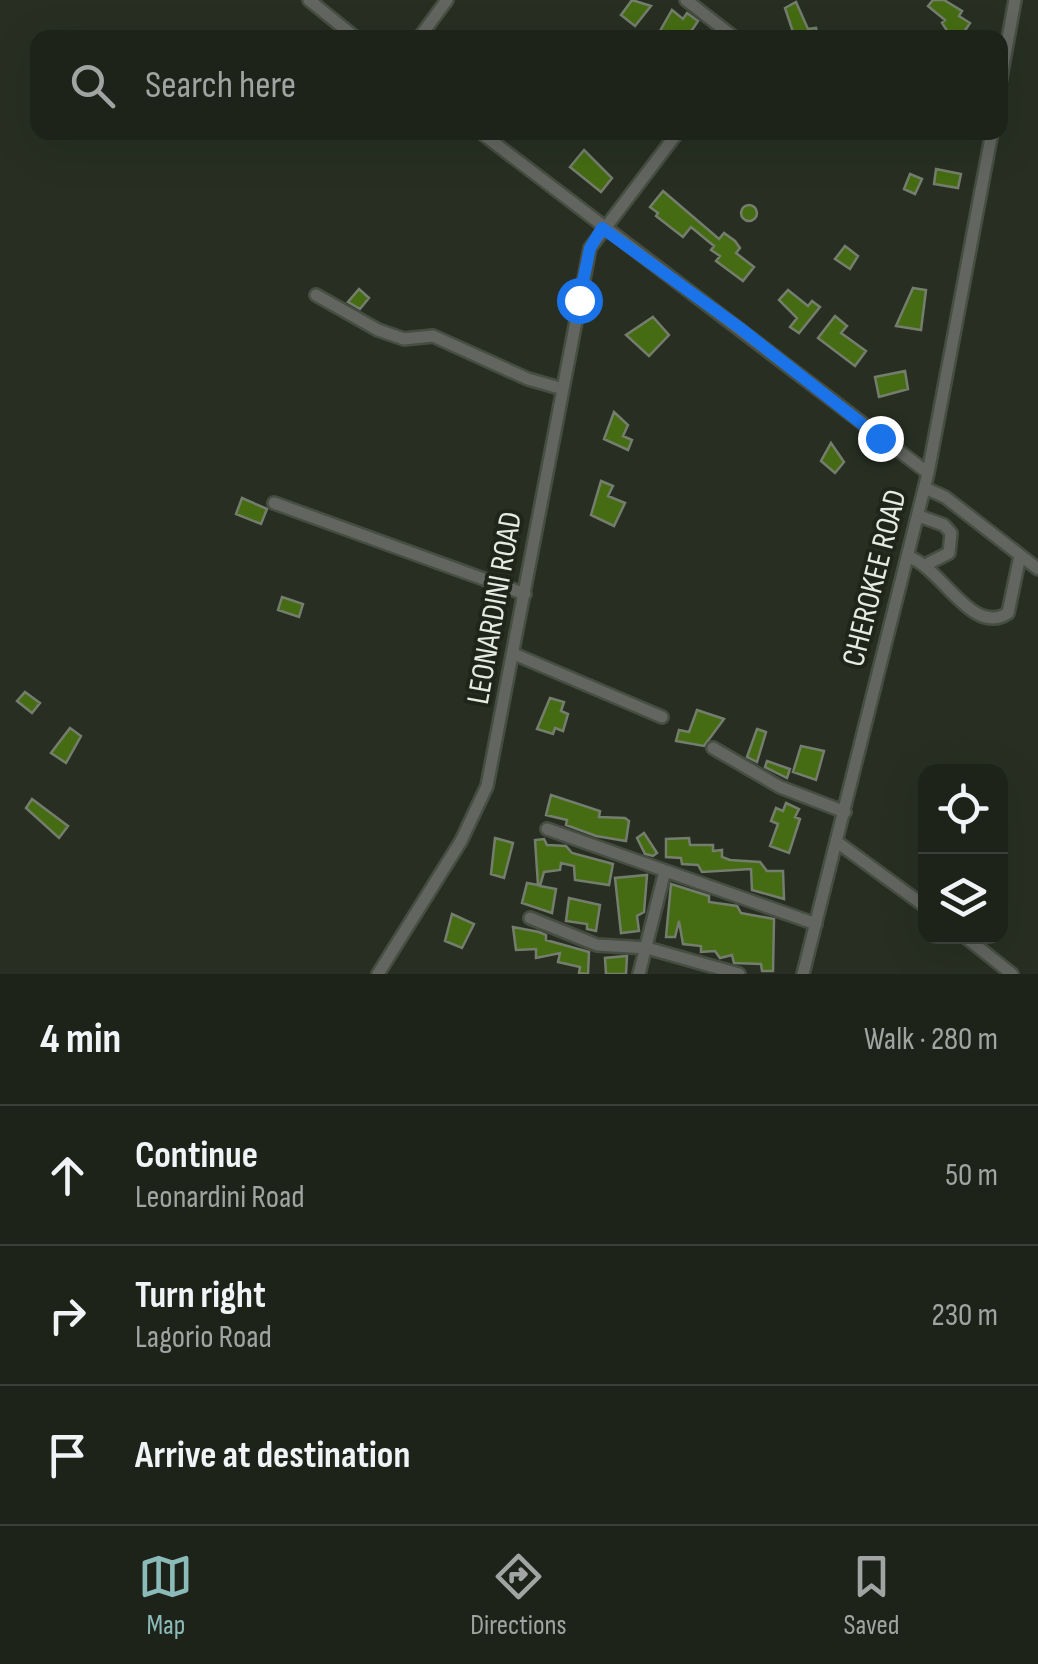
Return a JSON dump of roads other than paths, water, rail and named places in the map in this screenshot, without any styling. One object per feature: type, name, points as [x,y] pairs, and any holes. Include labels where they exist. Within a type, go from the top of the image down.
[{"type":"street","points":[[309,0],[346,30]]},
{"type":"street","points":[[424,30],[446,0]]},
{"type":"street","points":[[686,0],[725,30]]},
{"type":"street","points":[[1008,39],[1015,0]]},
{"type":"street","points":[[490,140],[928,473]]},
{"type":"street","name":"LEONARDINI ROAD","points":[[378,974],[461,841],[488,786],[590,248],[672,140]]},
{"type":"street","name":"CHEROKEE ROAD","points":[[803,974],[925,488],[990,140]]},
{"type":"street","points":[[316,295],[378,330],[404,339],[433,336],[528,379],[563,389]]},
{"type":"street","points":[[925,488],[945,497],[1038,569]]},
{"type":"street","points":[[274,503],[526,594]]},
{"type":"street","points":[[918,516],[944,525],[951,534],[948,553],[929,563]]},
{"type":"street","points":[[909,556],[929,563],[945,586],[983,618],[992,620],[1008,613],[1020,556]]},
{"type":"street","points":[[514,654],[662,718]]},
{"type":"street","points":[[713,748],[780,787],[844,812]]},
{"type":"street","points":[[548,829],[816,924]]},
{"type":"street","points":[[837,842],[918,900]]},
{"type":"street","points":[[639,974],[665,871]]},
{"type":"street","points":[[530,918],[597,946],[647,948],[738,974]]},
{"type":"street","points":[[974,944],[1012,974]]}]
